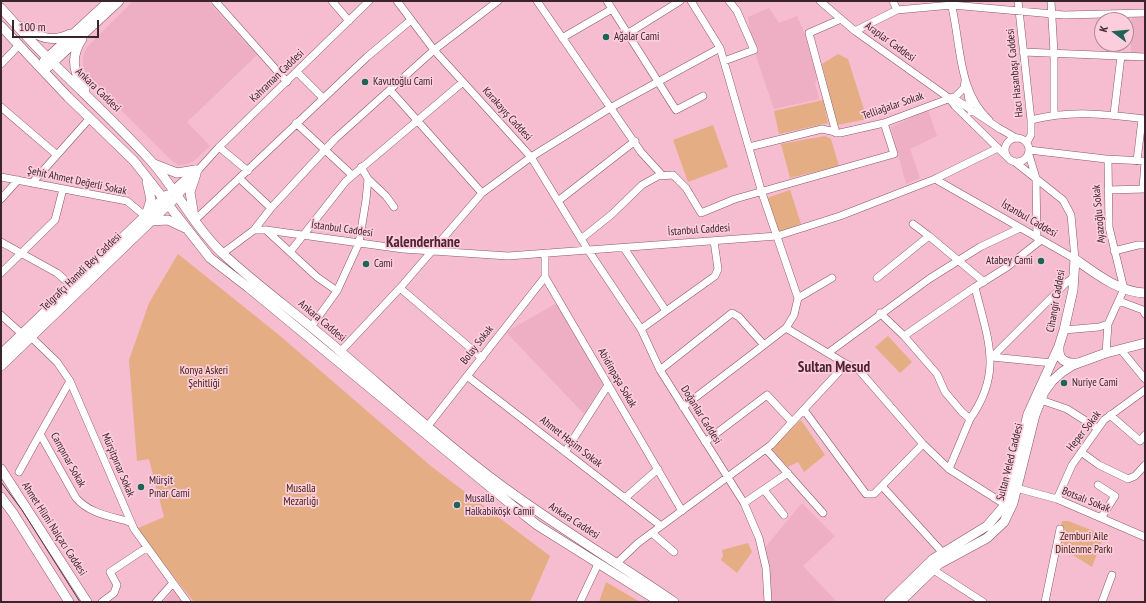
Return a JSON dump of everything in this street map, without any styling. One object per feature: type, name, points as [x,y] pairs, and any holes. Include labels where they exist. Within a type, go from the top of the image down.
[{"type":"main road","points":[[105,112],[78,79],[74,65],[77,46],[88,26],[109,1]]},
{"type":"main road","points":[[41,69],[88,26],[119,1]]},
{"type":"main road","name":"Ankara Caddesi","points":[[1,8],[50,60],[105,112],[152,163],[208,237],[223,253],[341,351],[427,427],[503,487],[558,526],[617,563],[674,602]]},
{"type":"main road","points":[[14,21],[42,37],[54,40],[88,26]]},
{"type":"main road","name":"Ankara Caddesi","points":[[1,26],[41,69],[145,174],[210,258],[249,288],[499,496],[537,525],[660,602]]},
{"type":"main road","points":[[152,163],[177,173],[197,171],[190,192],[195,220]]},
{"type":"main road","points":[[145,174],[151,200],[148,218],[168,220],[188,229]]},
{"type":"main road","name":"Telgrafçı Hamdi Bey Caddesi","points":[[1,354],[26,336],[175,193]]},
{"type":"main road","name":"Telgrafçı Hamdi Bey Caddesi","points":[[1,366],[26,336],[72,286],[148,218]]},
{"type":"main road","name":"İstanbul Caddesi","points":[[1075,259],[1124,289],[1145,293]]},
{"type":"main road","name":"Cihangir Caddesi","points":[[1059,346],[1064,330],[1074,277],[1075,259]]},
{"type":"main road","points":[[1074,277],[1083,270],[1092,270]]},
{"type":"main road","name":"Sultan Veled Caddesi","points":[[890,602],[926,564],[942,552],[988,526],[1008,506],[1016,488],[1029,434],[1041,400],[1048,386],[1056,377],[1068,368],[1082,362],[1106,353],[1145,343]]},
{"type":"main road","points":[[1059,346],[1060,357],[1065,362],[1082,362]]},
{"type":"main road","name":"Sultan Veled Caddesi","points":[[900,602],[932,569],[993,533],[1004,522],[1028,414],[1059,346]]},
{"type":"main road","name":"Ahmet Hilmi Nalçacı Caddesi","points":[[1,469],[87,602]]},
{"type":"main road","points":[[1,496],[69,602]]},
{"type":"street","points":[[215,1],[287,82]]},
{"type":"street","points":[[332,1],[349,21]]},
{"type":"street","name":"Kahraman Caddesi","points":[[175,193],[369,1]]},
{"type":"street","name":"Karakayış Caddesi","points":[[397,1],[434,50],[531,157],[588,250]]},
{"type":"street","points":[[223,253],[254,230],[324,151],[390,90],[434,50],[498,1]]},
{"type":"street","points":[[537,1],[610,108],[635,141],[641,152],[662,175]]},
{"type":"street","points":[[607,1],[676,110],[703,96]]},
{"type":"street","points":[[627,34],[680,1]]},
{"type":"street","points":[[683,407],[786,328],[794,315],[798,298],[762,193],[720,48],[690,1]]},
{"type":"street","points":[[724,61],[754,50],[737,10],[729,1]]},
{"type":"street","name":"Araplar Caddesi","points":[[820,1],[855,31],[949,98],[958,101],[1000,129]]},
{"type":"street","points":[[893,1],[897,10]]},
{"type":"street","name":"Hacı Hasanbaşı Caddesi","points":[[1018,1],[1031,120],[1031,135],[1027,142]]},
{"type":"street","points":[[1051,1],[1054,53],[1054,114]]},
{"type":"street","points":[[952,3],[970,110],[983,134]]},
{"type":"street","points":[[855,31],[897,10],[952,3],[1020,13],[1051,14],[1145,12]]},
{"type":"street","points":[[562,38],[612,9]]},
{"type":"street","points":[[836,133],[809,33],[841,19]]},
{"type":"street","points":[[195,220],[367,57],[411,20]]},
{"type":"street","points":[[1,64],[18,45]]},
{"type":"street","points":[[341,351],[400,288],[482,193],[531,157],[610,108],[720,48]]},
{"type":"street","points":[[1023,52],[1145,57]]},
{"type":"street","points":[[1114,114],[1121,56]]},
{"type":"street","points":[[297,72],[323,98]]},
{"type":"street","points":[[904,336],[975,287],[1007,268],[1039,239],[1036,178],[1027,142],[1000,129],[985,116],[965,81]]},
{"type":"street","name":"Telliağalar Sokak","points":[[749,147],[822,128],[836,133],[884,123],[960,94],[965,81]]},
{"type":"street","points":[[290,252],[352,175],[464,82]]},
{"type":"street","points":[[390,90],[482,193]]},
{"type":"street","name":"Araplar Caddesi","points":[[949,98],[955,106],[1006,156]]},
{"type":"street","points":[[1,107],[57,156]]},
{"type":"street","points":[[1031,120],[1054,114],[1114,114],[1144,119],[1137,161]]},
{"type":"street","points":[[32,183],[90,118]]},
{"type":"street","points":[[296,123],[324,151],[352,175]]},
{"type":"street","points":[[581,239],[610,215],[642,185],[662,175],[673,175],[701,213],[735,199],[762,193],[894,154],[884,123]]},
{"type":"street","points":[[1006,156],[1006,144],[1016,138]]},
{"type":"street","points":[[558,201],[635,141]]},
{"type":"street","points":[[220,147],[248,171]]},
{"type":"street","points":[[935,179],[998,148]]},
{"type":"street","points":[[1029,152],[1145,161],[1144,188],[1108,190]]},
{"type":"street","points":[[1015,162],[1023,161],[1029,152]]},
{"type":"street","name":"Cihangir Caddesi","points":[[1006,156],[1064,200],[1071,215],[1075,259]]},
{"type":"street","name":"Ayazoğlu Sokak","points":[[1108,159],[1110,227],[1114,251],[1124,289]]},
{"type":"street","points":[[361,167],[368,179],[386,196],[394,207]]},
{"type":"street","name":"Şehit Ahmet Değerli Sokak","points":[[1,177],[127,201],[148,218]]},
{"type":"street","points":[[240,179],[272,208]]},
{"type":"street","points":[[311,327],[337,291],[359,243],[368,179]]},
{"type":"street","name":"İstanbul Caddesi","points":[[254,230],[266,230],[303,236],[432,251],[508,256],[545,254],[777,236],[840,216],[935,179],[1075,259]]},
{"type":"street","points":[[1,199],[18,180]]},
{"type":"street","points":[[1,273],[55,220],[63,188]]},
{"type":"street","points":[[913,224],[959,260],[984,282]]},
{"type":"street","points":[[828,353],[880,313],[980,246],[1020,228]]},
{"type":"street","points":[[266,230],[317,277],[337,291]]},
{"type":"street","points":[[877,278],[929,236]]},
{"type":"street","points":[[641,329],[717,273],[714,241]]},
{"type":"street","points":[[1,242],[57,273],[72,286]]},
{"type":"street","points":[[1114,251],[1138,245],[1145,245]]},
{"type":"street","points":[[624,248],[666,310]]},
{"type":"street","name":"Doğanlar Caddesi","points":[[588,250],[641,329],[660,370],[728,476],[744,504],[759,538],[766,568],[768,602]]},
{"type":"street","points":[[545,254],[545,277]]},
{"type":"street","name":"Bolay Sokak","points":[[427,427],[545,277]]},
{"type":"street","name":"Abidinpaşa Sokak","points":[[545,277],[682,511]]},
{"type":"street","points":[[992,358],[1066,283],[1074,277]]},
{"type":"street","points":[[798,298],[832,278]]},
{"type":"street","points":[[949,469],[970,419],[978,407],[989,380],[992,358],[975,287]]},
{"type":"street","points":[[400,288],[482,358]]},
{"type":"street","points":[[1106,353],[1108,324],[1120,302],[1124,289]]},
{"type":"street","points":[[1120,302],[1143,310],[1145,314]]},
{"type":"street","points":[[660,370],[732,313],[739,317],[764,345]]},
{"type":"street","points":[[880,313],[904,336],[937,374],[945,392],[970,419]]},
{"type":"street","name":"Mürşitpınar Sokak","points":[[1,315],[56,362],[70,381],[130,522],[146,548],[187,602]]},
{"type":"street","points":[[1064,330],[1099,327],[1108,324]]},
{"type":"street","points":[[786,328],[846,364],[858,369],[924,444],[949,469],[1008,506]]},
{"type":"street","points":[[1121,350],[1145,378]]},
{"type":"street","points":[[992,358],[1052,363]]},
{"type":"street","points":[[617,563],[661,526],[766,449],[846,364]]},
{"type":"street","name":"Ahmet Haşim Sokak","points":[[467,376],[661,526]]},
{"type":"street","name":"Campınar Sokak","points":[[70,381],[40,434],[76,498],[82,505],[97,512],[130,522]]},
{"type":"street","points":[[565,452],[608,385]]},
{"type":"street","name":"Heper Sokak","points":[[1057,499],[1072,465],[1097,428],[1110,415],[1145,390]]},
{"type":"street","points":[[705,442],[767,395],[792,422]]},
{"type":"street","points":[[1041,400],[1067,409],[1097,428]]},
{"type":"street","points":[[804,410],[866,494],[874,494],[924,444]]},
{"type":"street","points":[[1110,415],[1143,438]]},
{"type":"street","points":[[19,472],[40,434]]},
{"type":"street","points":[[766,449],[823,513]]},
{"type":"street","points":[[1081,452],[1099,465],[1128,479],[1135,476],[1145,465]]},
{"type":"street","points":[[625,498],[658,469]]},
{"type":"street","points":[[744,504],[788,473]]},
{"type":"street","points":[[1098,485],[1115,496],[1101,518]]},
{"type":"street","points":[[882,486],[942,552]]},
{"type":"street","name":"Botsalı Sokak","points":[[1016,488],[1057,499],[1145,537]]},
{"type":"street","points":[[764,490],[784,515]]},
{"type":"street","points":[[1046,602],[1060,529]]},
{"type":"street","points":[[652,533],[674,552]]},
{"type":"street","points":[[102,602],[114,593],[117,585],[110,572],[146,548]]},
{"type":"street","points":[[580,602],[598,564]]},
{"type":"street","points":[[932,569],[983,602]]},
{"type":"street","points":[[1102,602],[1112,575]]},
{"type":"street","points":[[156,602],[173,584]]},
{"type":"shaded area","points":[[133,1],[208,1],[257,55],[187,122],[210,146],[194,161],[187,164],[178,165],[171,160],[88,77],[83,68],[83,56],[87,47]]},
{"type":"shaded area","points":[[769,8],[779,23],[797,16],[805,34],[817,78],[815,83],[819,99],[774,109],[755,53],[757,51],[751,36],[748,17]]},
{"type":"shaded area","points":[[1134,17],[1145,17],[1145,56],[1131,54],[1131,52],[1134,52]]},
{"type":"shaded area","points":[[928,110],[937,136],[910,149],[920,178],[906,184],[891,127]]},
{"type":"shaded area","points":[[557,303],[603,384],[584,414],[506,332]]},
{"type":"shaded area","points":[[802,503],[835,536],[803,566],[837,602],[769,602],[763,550]]},
{"type":"shaded area","points":[[174,589],[184,602],[163,602]]},
{"type":"green space","points":[[838,54],[848,59],[867,119],[837,125],[822,64]]},
{"type":"green space","points":[[823,100],[828,123],[779,134],[774,111]]},
{"type":"green space","points":[[713,125],[728,167],[688,182],[673,140]]},
{"type":"green space","points":[[825,136],[831,139],[839,166],[790,178],[781,144]]},
{"type":"green space","points":[[790,190],[801,224],[778,232],[767,198]]},
{"type":"green space","name":"Musalla Mezarlığı","points":[[178,254],[279,335],[432,467],[550,556],[530,602],[194,602],[136,529],[164,517],[149,459],[137,461],[129,360],[149,303]]},
{"type":"green space","points":[[888,336],[912,362],[900,373],[875,347]]},
{"type":"green space","points":[[801,420],[825,455],[804,472],[798,462],[788,467],[771,448]]},
{"type":"green space","name":"Zemburi Aile Dinlenme Parkı","points":[[1062,521],[1068,521],[1104,535],[1092,567],[1065,550],[1065,547],[1058,540]]},
{"type":"green space","points":[[748,543],[752,552],[737,573],[721,560],[723,556],[722,550]]},
{"type":"green space","points":[[606,582],[640,602],[599,602]]},
{"type":"tram line","points":[[1,482],[22,510],[80,602]]},
{"type":"place","name":"Ağalar Cami","points":[[606,37]]},
{"type":"place","name":"Kavutoğlu Cami","points":[[365,82]]},
{"type":"place","name":"Atabey Cami","points":[[1041,261]]},
{"type":"place","name":"Cami","points":[[366,264]]},
{"type":"place","name":"Nuriye Cami","points":[[1064,383]]},
{"type":"place","name":"Mürşit Pınar Cami","points":[[141,487]]},
{"type":"place","name":"Musalla Halkabiköşk Camii","points":[[457,505]]},
{"type":"district","name":"Kalenderhane","points":[[423,243]]},
{"type":"district","name":"Sultan Mesud","points":[[834,368]]},
{"type":"park label","name":"Konya Askeri Şehitliği","points":[[204,377]]}]
